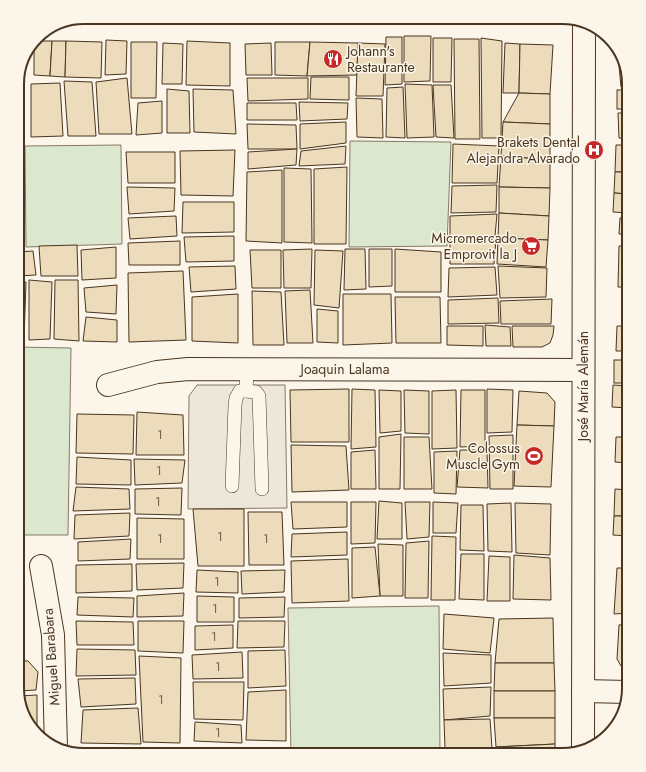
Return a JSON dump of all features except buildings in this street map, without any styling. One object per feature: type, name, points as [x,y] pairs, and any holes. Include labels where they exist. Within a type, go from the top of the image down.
[{"type":"street","name":"José María Alemán","points":[[583,744],[584,28]]},
{"type":"street","name":"Joaquin Lalama","points":[[108,385],[165,372],[188,369],[583,370]]},
{"type":"street","name":"Miguel Barabara","points":[[41,566],[53,635],[56,741]]},
{"type":"street","points":[[583,691],[622,692]]},
{"type":"lane","points":[[246,391],[247,369]]},
{"type":"lane","points":[[232,486],[236,398],[240,391],[246,391],[256,392],[259,396],[262,489]]},
{"type":"green space","points":[[350,141],[451,142],[447,246],[349,247]]},
{"type":"green space","points":[[121,145],[122,244],[26,247],[25,146]]},
{"type":"green space","points":[[24,347],[71,348],[68,535],[24,535]]},
{"type":"green space","points":[[439,606],[440,748],[291,748],[288,608]]},
{"type":"shaded area","points":[[197,385],[285,385],[287,508],[188,509],[189,396]]},
{"type":"place","name":"Johann's Restaurante","points":[[333,59]]},
{"type":"place","name":"Brakets Dental Alejandra Alvarado","points":[[594,150]]},
{"type":"place","name":"Micromercado Emprovit la J","points":[[531,246]]},
{"type":"place","name":"Colossus Muscle Gym","points":[[534,456]]}]
